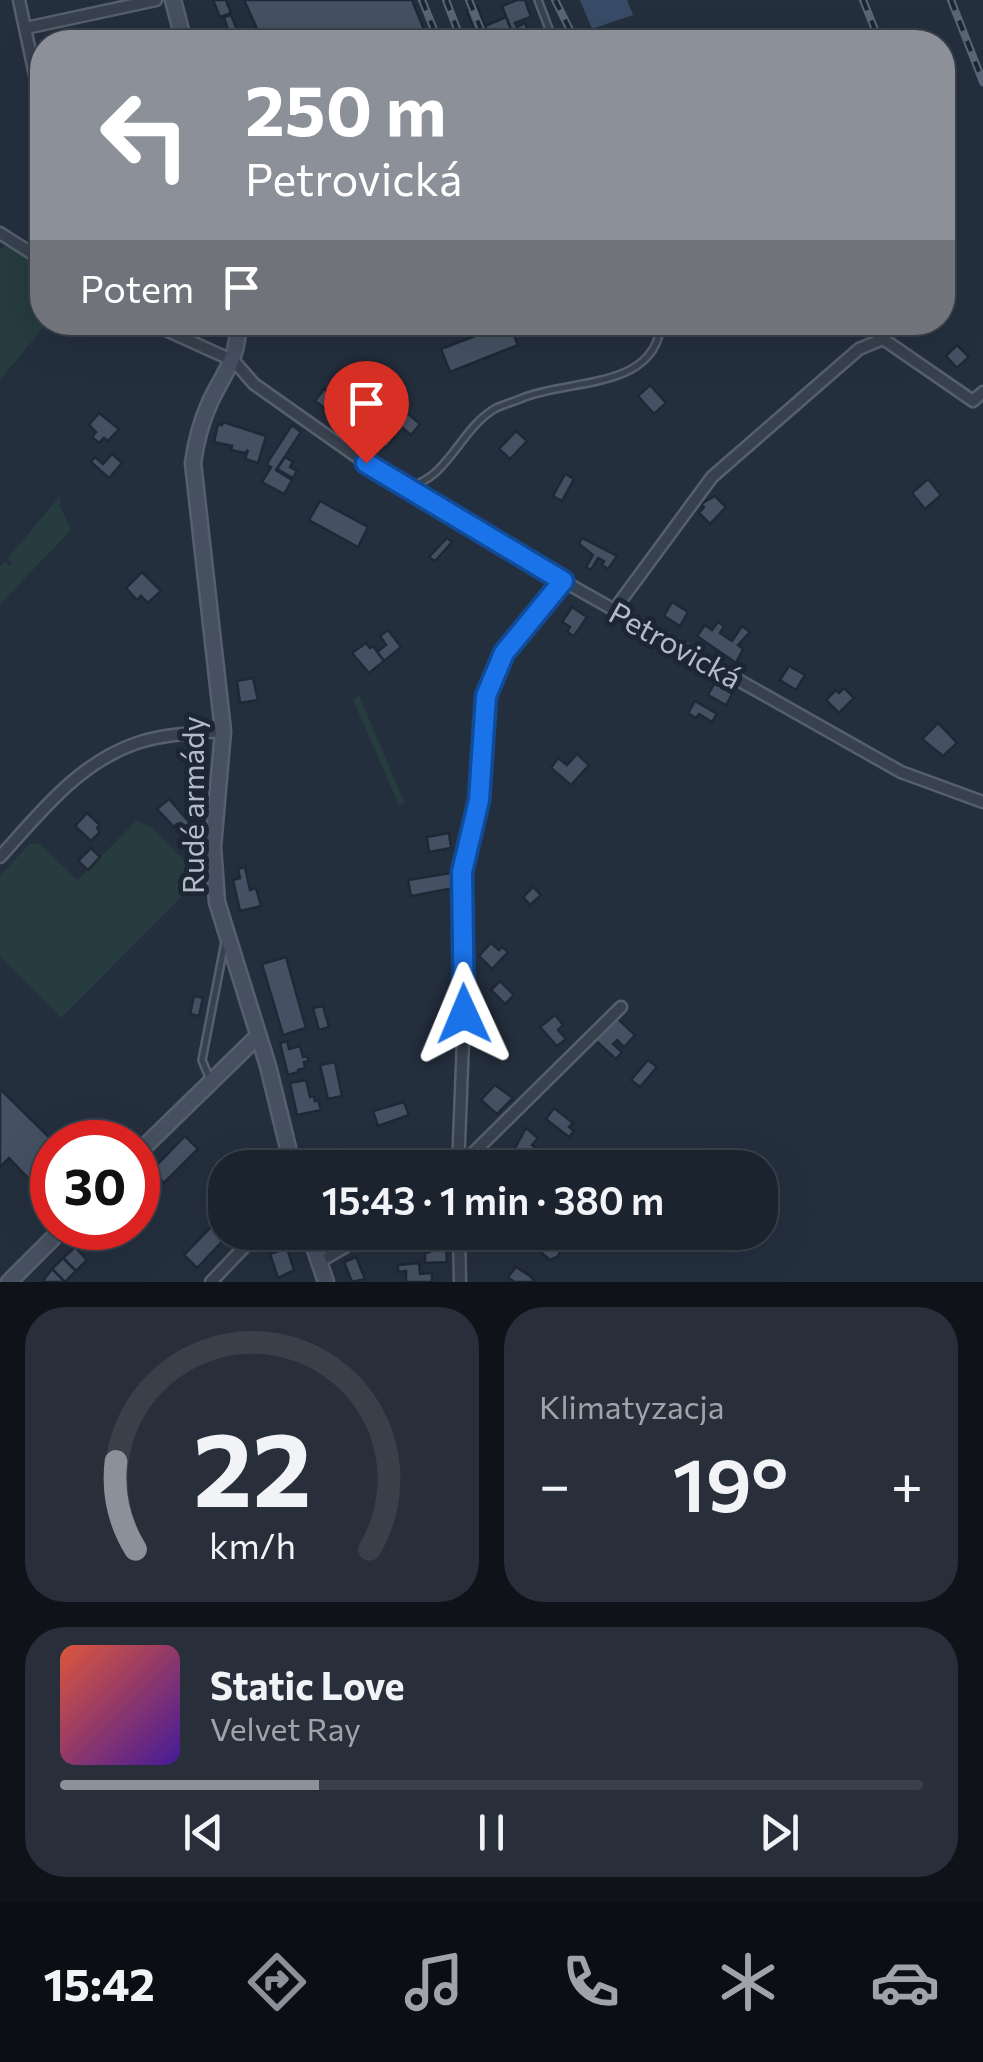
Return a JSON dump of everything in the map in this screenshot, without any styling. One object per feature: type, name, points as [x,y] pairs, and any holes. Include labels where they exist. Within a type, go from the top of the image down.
[{"type":"main road","points":[[173,0],[181,30]]},
{"type":"main road","name":"Rudé armády","points":[[237,335],[234,361],[204,416],[193,463],[223,730],[213,847],[217,902],[289,1150]]},
{"type":"main road","points":[[160,1131],[258,1036]]},
{"type":"main road","points":[[9,1282],[42,1250]]},
{"type":"main road","points":[[315,1250],[326,1282]]},
{"type":"street","points":[[19,0],[30,48]]},
{"type":"street","points":[[26,28],[156,0]]},
{"type":"street","points":[[0,233],[30,252]]},
{"type":"street","name":"Petrovická","points":[[177,335],[234,361],[254,384],[366,463],[563,581],[901,772],[983,802]]},
{"type":"street","points":[[614,610],[712,476],[859,349],[883,339],[974,400],[983,392]]},
{"type":"street","points":[[459,1150],[464,1014],[462,872],[479,800],[486,696],[504,653],[563,581]]},
{"type":"street","points":[[0,858],[79,773],[106,756],[150,740],[223,730]]},
{"type":"street","points":[[475,1150],[620,1007]]},
{"type":"street","points":[[211,1282],[241,1250]]},
{"type":"street","points":[[319,1262],[340,1250]]},
{"type":"street","points":[[459,1250],[460,1282]]},
{"type":"lane","points":[[538,0],[549,30]]},
{"type":"lane","points":[[410,489],[435,474],[494,409],[532,394],[618,376],[643,366],[658,346],[659,335]]},
{"type":"lane","points":[[211,1080],[202,1060],[227,934]]},
{"type":"green space","points":[[6,246],[30,261],[30,335],[37,335],[0,380],[0,249]]},
{"type":"green space","points":[[60,496],[60,506],[71,530],[0,604],[0,567],[5,561],[9,566],[12,564],[8,558]]},
{"type":"green space","points":[[359,695],[405,804],[399,805],[353,700]]},
{"type":"green space","points":[[136,821],[151,827],[192,868],[194,877],[189,889],[61,1018],[0,956],[0,876],[30,843],[39,844],[78,880]]},
{"type":"water","points":[[580,0],[627,0],[633,15],[592,29]]},
{"type":"building","points":[[213,0],[226,0],[231,13],[220,17]]},
{"type":"building","points":[[244,0],[412,0],[424,30],[258,30]]},
{"type":"building","points":[[525,0],[531,17],[515,23],[517,27],[525,23],[528,30],[511,30],[502,6]]},
{"type":"building","points":[[477,6],[486,30],[474,30],[467,11]]},
{"type":"building","points":[[231,15],[237,30],[228,30],[224,17]]},
{"type":"building","points":[[506,17],[511,30],[486,30],[485,26]]},
{"type":"building","points":[[478,335],[514,335],[518,345],[450,372],[441,349]]},
{"type":"building","points":[[957,345],[969,357],[957,368],[946,356]]},
{"type":"building","points":[[351,376],[361,383],[353,394],[343,387]]},
{"type":"building","points":[[650,385],[666,403],[654,414],[638,396]]},
{"type":"building","points":[[324,389],[339,400],[330,412],[315,401]]},
{"type":"building","points":[[99,413],[119,429],[108,441],[104,438],[99,443],[92,437],[96,432],[89,425]]},
{"type":"building","points":[[407,413],[420,424],[411,435],[398,424]]},
{"type":"building","points":[[377,418],[397,434],[386,448],[366,433]]},
{"type":"building","points":[[223,422],[266,436],[258,463],[245,459],[248,450],[231,450],[232,446],[214,442],[218,424]]},
{"type":"building","points":[[292,425],[301,432],[276,470],[292,480],[284,494],[262,482],[271,467],[267,465],[269,460]]},
{"type":"building","points":[[516,431],[527,441],[510,459],[499,449]]},
{"type":"building","points":[[112,454],[122,463],[109,478],[91,462],[95,457],[103,464]]},
{"type":"building","points":[[285,457],[297,471],[293,478],[277,469]]},
{"type":"building","points":[[565,474],[574,479],[562,501],[553,496]]},
{"type":"building","points":[[928,479],[941,495],[925,509],[912,493]]},
{"type":"building","points":[[715,496],[726,507],[710,524],[699,513],[704,507],[701,504]]},
{"type":"building","points":[[320,501],[368,527],[358,547],[309,520]]},
{"type":"building","points":[[447,538],[452,542],[435,561],[429,557]]},
{"type":"building","points":[[582,538],[617,556],[608,569],[598,558],[591,570],[586,567],[593,555],[579,544]]},
{"type":"building","points":[[142,572],[161,591],[148,603],[141,596],[137,600],[126,588]]},
{"type":"building","points":[[672,602],[688,612],[680,626],[664,616]]},
{"type":"building","points":[[572,607],[587,617],[574,636],[562,622]]},
{"type":"building","points":[[718,622],[724,626],[720,633],[732,641],[742,626],[750,632],[738,645],[743,649],[736,663],[697,636],[705,625],[712,630]]},
{"type":"building","points":[[388,630],[401,647],[384,661],[377,652],[386,645],[380,636]]},
{"type":"building","points":[[366,643],[384,661],[369,673],[352,653]]},
{"type":"building","points":[[789,666],[805,675],[796,690],[780,680]]},
{"type":"building","points":[[718,677],[736,687],[726,705],[708,695]]},
{"type":"building","points":[[253,678],[258,700],[240,703],[237,681]]},
{"type":"building","points":[[844,688],[854,698],[839,713],[826,700]]},
{"type":"building","points":[[695,701],[717,714],[712,722],[688,713]]},
{"type":"building","points":[[938,723],[957,743],[943,756],[922,739]]},
{"type":"building","points":[[577,754],[589,765],[571,785],[551,768],[558,758],[567,765]]},
{"type":"building","points":[[169,799],[190,823],[182,830],[157,809]]},
{"type":"building","points":[[87,813],[100,825],[100,832],[91,841],[75,826]]},
{"type":"building","points":[[193,820],[203,820],[202,838],[192,837]]},
{"type":"building","points":[[449,833],[451,848],[429,852],[427,837]]},
{"type":"building","points":[[91,848],[100,857],[88,870],[78,861]]},
{"type":"building","points":[[245,867],[250,890],[256,888],[261,906],[240,911],[233,880],[240,878],[238,869]]},
{"type":"building","points":[[451,873],[454,888],[411,896],[408,880]]},
{"type":"building","points":[[533,887],[541,895],[530,905],[523,897]]},
{"type":"building","points":[[491,943],[508,952],[492,969],[479,956]]},
{"type":"building","points":[[286,957],[306,1028],[283,1035],[262,964]]},
{"type":"building","points":[[500,981],[514,995],[505,1004],[491,990]]},
{"type":"building","points":[[194,996],[203,998],[199,1016],[190,1014]]},
{"type":"building","points":[[323,1006],[329,1027],[319,1030],[313,1008]]},
{"type":"building","points":[[555,1015],[563,1025],[558,1030],[566,1039],[557,1046],[540,1027]]},
{"type":"building","points":[[616,1017],[635,1035],[624,1047],[617,1040],[613,1044],[622,1052],[616,1059],[595,1040]]},
{"type":"building","points":[[485,1023],[501,1038],[491,1049],[475,1034]]},
{"type":"building","points":[[287,1041],[289,1049],[300,1046],[303,1057],[307,1056],[309,1061],[304,1062],[305,1068],[288,1075],[280,1043]]},
{"type":"building","points":[[648,1060],[657,1067],[640,1087],[631,1080]]},
{"type":"building","points":[[335,1062],[342,1096],[328,1099],[320,1065]]},
{"type":"building","points":[[306,1080],[310,1097],[318,1100],[321,1110],[297,1115],[290,1083]]},
{"type":"building","points":[[495,1085],[513,1098],[497,1114],[481,1100]]},
{"type":"building","points":[[0,1089],[32,1120],[30,1178],[9,1158],[0,1167]]},
{"type":"building","points":[[404,1102],[409,1115],[378,1126],[373,1111]]},
{"type":"building","points":[[554,1108],[573,1123],[569,1127],[574,1131],[569,1137],[546,1119]]},
{"type":"building","points":[[526,1128],[538,1138],[532,1145],[538,1150],[514,1150]]},
{"type":"building","points":[[185,1136],[198,1149],[164,1183],[160,1179],[160,1162]]},
{"type":"building","points":[[208,1230],[208,1250],[214,1250],[197,1268],[184,1255]]},
{"type":"building","points":[[78,1250],[87,1260],[76,1271],[63,1258]]},
{"type":"building","points":[[288,1250],[294,1270],[278,1278],[270,1254]]},
{"type":"building","points":[[446,1250],[447,1262],[425,1263],[425,1253]]},
{"type":"building","points":[[538,1250],[561,1250],[550,1260]]},
{"type":"building","points":[[356,1257],[365,1279],[352,1282],[344,1262]]},
{"type":"building","points":[[63,1258],[76,1271],[65,1282],[52,1269]]},
{"type":"building","points":[[419,1263],[420,1274],[432,1273],[432,1282],[406,1282],[406,1271],[398,1272],[398,1265]]},
{"type":"building","points":[[516,1267],[535,1282],[514,1282],[508,1277]]},
{"type":"building","points":[[52,1269],[65,1282],[42,1282]]},
{"type":"railway","points":[[422,0],[434,30]]},
{"type":"railway","points":[[446,0],[457,30]]},
{"type":"railway","points":[[469,0],[481,30]]},
{"type":"railway","points":[[555,0],[570,30]]},
{"type":"railway","points":[[863,0],[875,30]]},
{"type":"railway","points":[[951,0],[983,82]]},
{"type":"route","points":[[366,463],[563,581],[504,653],[486,696],[479,800],[462,872],[464,1014]]}]
